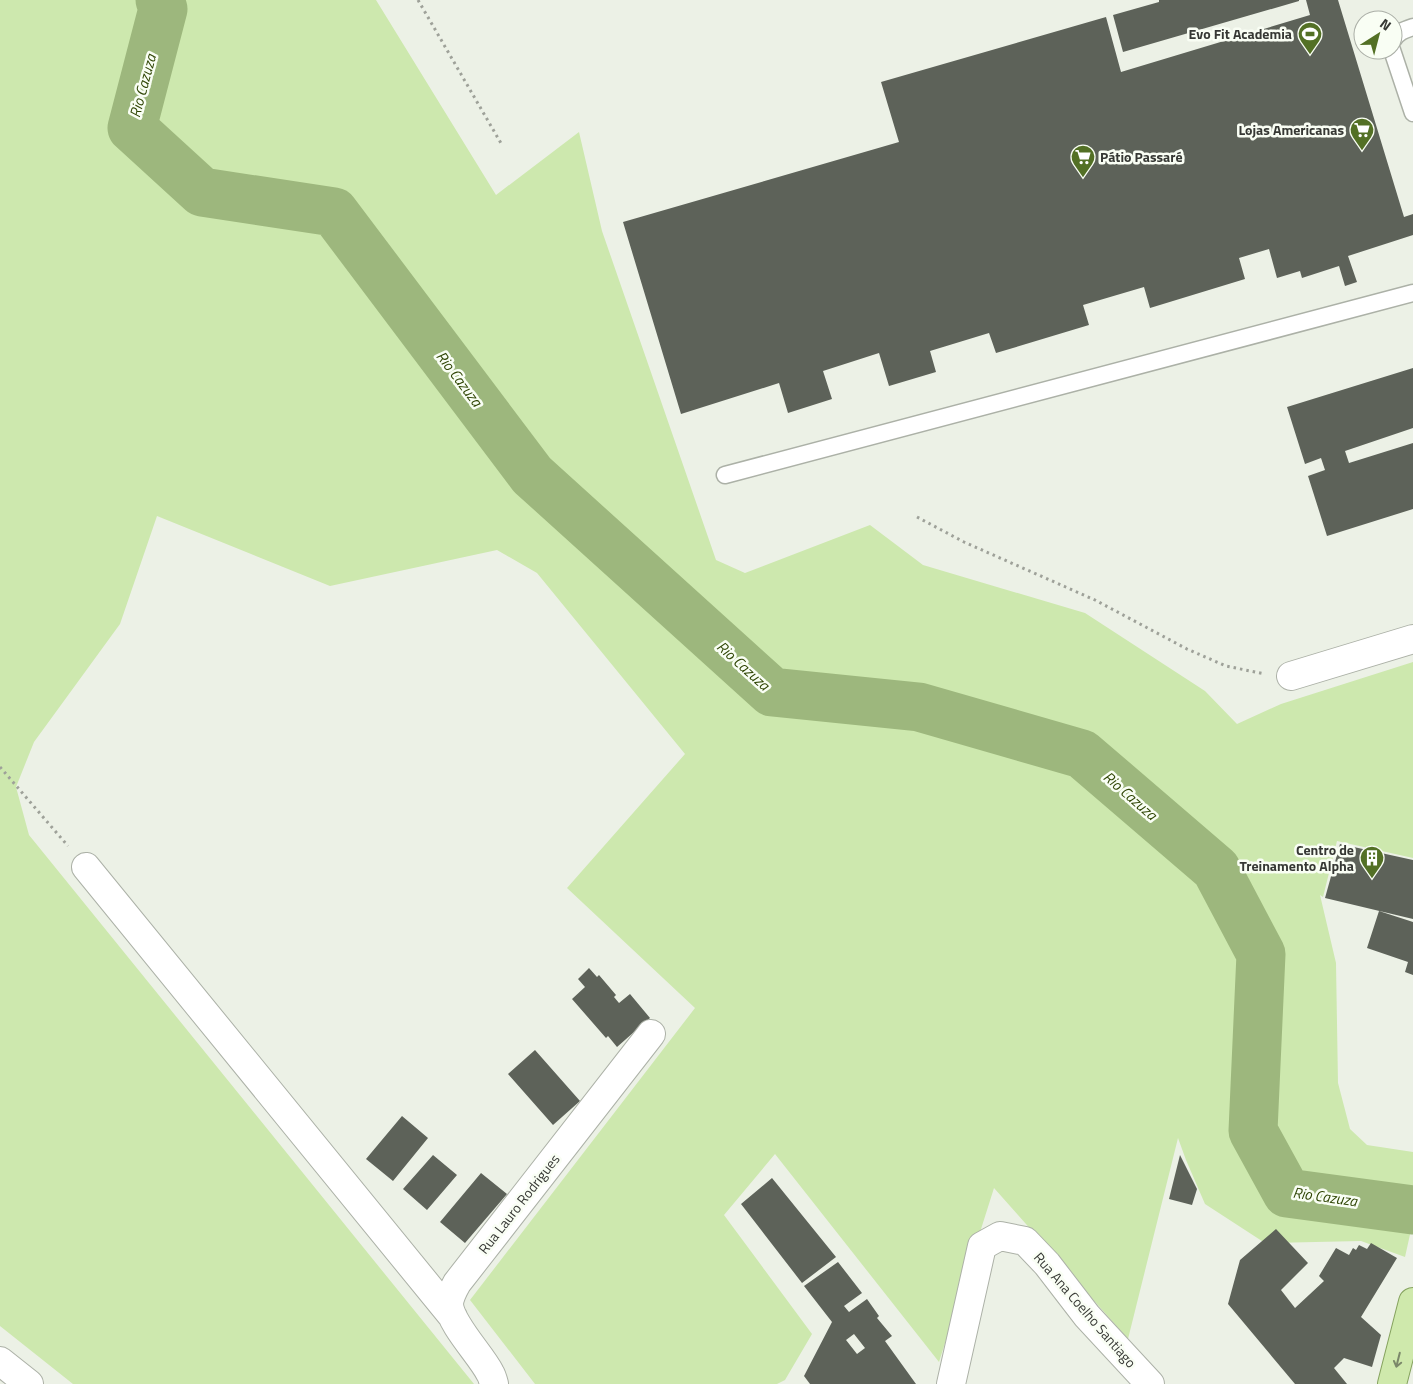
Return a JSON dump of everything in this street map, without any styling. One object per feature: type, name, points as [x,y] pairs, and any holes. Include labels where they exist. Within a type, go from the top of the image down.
[{"type":"main road","points":[[1392,1384],[1413,1302]]},
{"type":"street","points":[[1291,676],[1413,639]]},
{"type":"street","points":[[86,867],[453,1317]]},
{"type":"street","name":"Rua Lauro Rodrigues","points":[[494,1384],[489,1372],[453,1317],[449,1305],[452,1293],[457,1283],[651,1034]]},
{"type":"street","name":"Rua Ana Coelho Santiago","points":[[951,1384],[982,1246],[1000,1236],[1025,1241],[1047,1264],[1087,1316],[1150,1384]]},
{"type":"street","points":[[0,1361],[29,1384]]},
{"type":"lane","points":[[1395,60],[1413,114]]},
{"type":"lane","points":[[725,475],[1413,294]]},
{"type":"path","points":[[418,0],[502,146]]},
{"type":"path","points":[[917,517],[964,542],[1095,600],[1187,649],[1226,666],[1260,674],[1291,676]]},
{"type":"path","points":[[0,767],[86,867]]},
{"type":"green space","points":[[0,0],[376,0],[496,195],[579,132],[602,231],[716,560],[745,573],[870,525],[923,565],[1085,613],[1205,691],[1237,724],[1281,704],[1413,662],[1413,858],[1337,841],[1323,897],[1320,895],[1336,963],[1338,1083],[1350,1129],[1367,1145],[1413,1152],[1413,1221],[1405,1257],[1361,1241],[1265,1243],[1205,1204],[1178,1138],[1128,1339],[994,1188],[939,1362],[775,1154],[724,1215],[812,1334],[785,1380],[777,1384],[535,1384],[470,1300],[695,1008],[567,888],[685,754],[537,573],[497,550],[330,586],[157,516],[120,624],[34,742],[16,787],[29,835],[474,1384],[73,1384],[0,1326]]},
{"type":"building","points":[[1159,0],[1299,1],[1123,52],[1113,15],[1159,2]]},
{"type":"building","name":"Pátio Passaré","points":[[1306,0],[1338,0],[1353,49],[1353,60],[1356,60],[1404,217],[1413,214],[1413,235],[1348,256],[1357,282],[1345,286],[1339,266],[1302,278],[1300,271],[1277,278],[1269,249],[1239,258],[1245,279],[1150,308],[1144,287],[1083,305],[1089,325],[996,353],[989,333],[930,351],[936,372],[889,386],[879,353],[823,371],[832,399],[788,413],[779,383],[681,414],[623,222],[899,142],[881,82],[1106,17],[1121,72],[1310,15]]},
{"type":"building","points":[[1413,368],[1413,428],[1345,451],[1349,463],[1413,443],[1413,509],[1327,536],[1308,476],[1325,470],[1321,458],[1305,464],[1287,407]]},
{"type":"building","name":"Centro de Treinamento Alpha","points":[[1340,844],[1413,860],[1413,919],[1325,898]]},
{"type":"building","points":[[1379,911],[1413,922],[1413,975],[1405,972],[1408,962],[1367,948]]},
{"type":"building","points":[[589,968],[597,977],[599,975],[616,995],[614,997],[619,1003],[630,994],[650,1018],[617,1047],[608,1036],[606,1038],[572,999],[585,987],[578,979]]},
{"type":"building","points":[[535,1050],[580,1101],[553,1125],[508,1074]]},
{"type":"building","points":[[402,1116],[428,1138],[393,1181],[366,1159]]},
{"type":"building","points":[[433,1155],[457,1175],[427,1210],[403,1189]]},
{"type":"building","points":[[1180,1155],[1197,1189],[1192,1205],[1169,1199]]},
{"type":"building","points":[[481,1173],[507,1194],[465,1243],[440,1222]]},
{"type":"building","points":[[772,1178],[836,1257],[802,1283],[741,1204]]},
{"type":"building","points":[[1276,1229],[1308,1263],[1281,1290],[1295,1308],[1324,1281],[1319,1276],[1336,1248],[1349,1255],[1353,1248],[1356,1250],[1359,1245],[1367,1249],[1371,1243],[1397,1258],[1361,1317],[1381,1335],[1372,1367],[1344,1358],[1334,1368],[1347,1384],[1295,1384],[1228,1304],[1240,1260]]},
{"type":"building","points":[[838,1262],[862,1293],[844,1306],[849,1312],[867,1299],[879,1316],[877,1318],[892,1336],[885,1341],[916,1384],[810,1384],[804,1376],[832,1322],[804,1286]],"holes":[[[854,1334],[865,1348],[857,1354],[846,1340]]]},
{"type":"waterway","name":"Rio Cazuza","points":[[160,0],[163,9],[132,128],[202,192],[334,212],[532,475],[772,692],[919,707],[1082,754],[1216,869],[1261,954],[1253,1131],[1287,1193],[1413,1210]]},
{"type":"place","name":"Evo Fit Academia","points":[[1310,55]]},
{"type":"place","name":"Lojas Americanas","points":[[1362,151]]},
{"type":"place","name":"Pátio Passaré","points":[[1083,178]]},
{"type":"place","name":"Centro de Treinamento Alpha","points":[[1372,879]]}]
